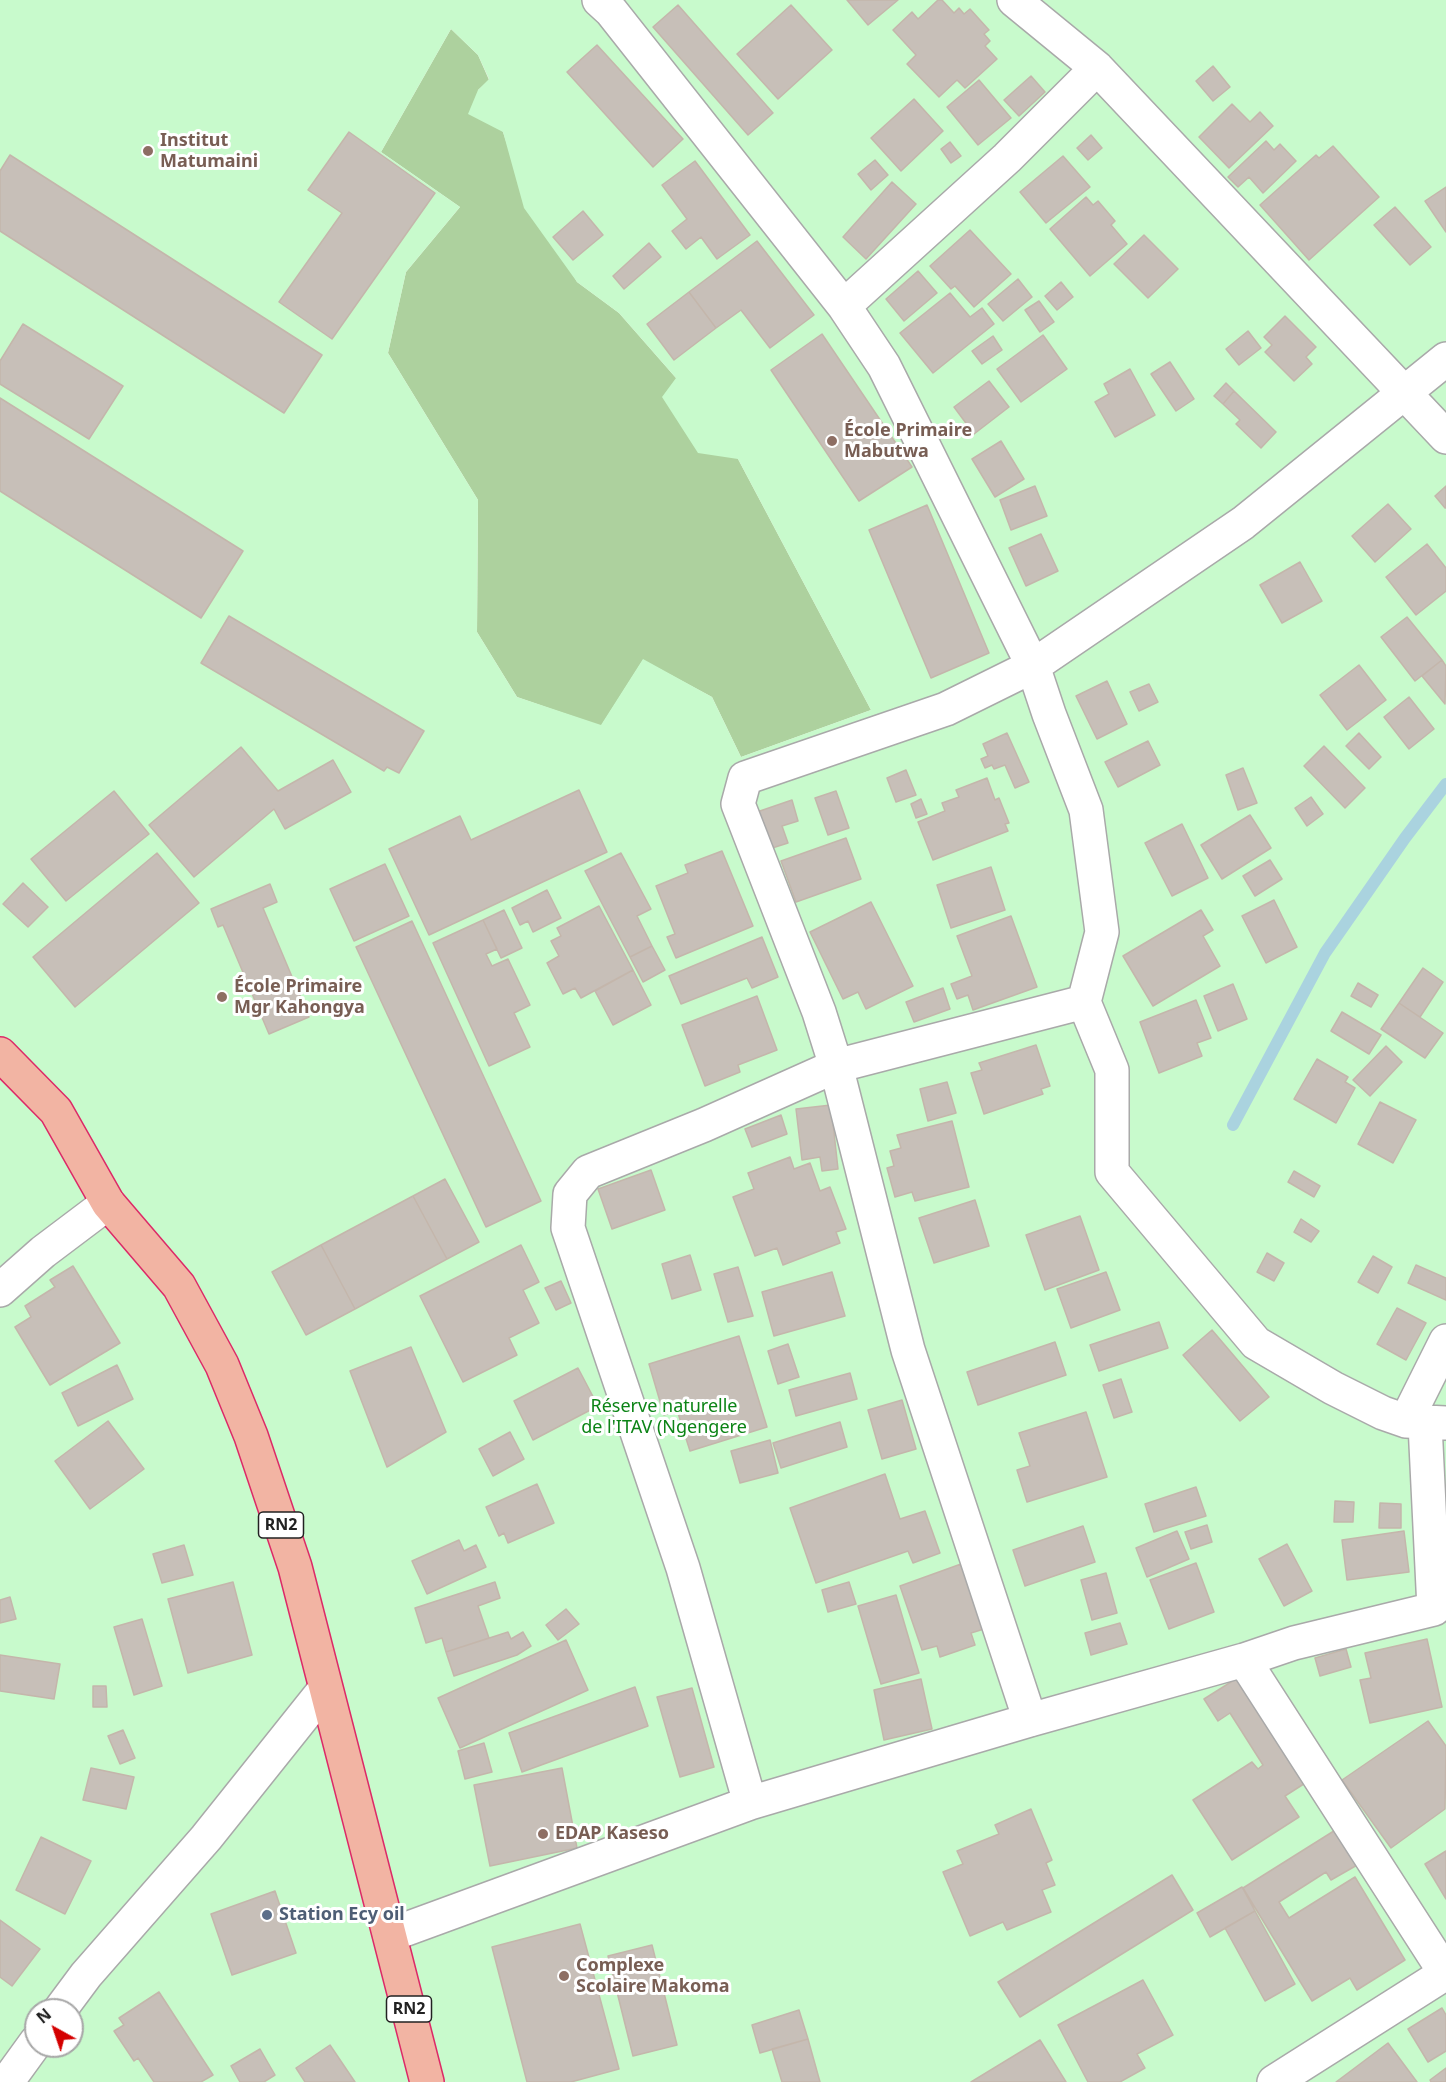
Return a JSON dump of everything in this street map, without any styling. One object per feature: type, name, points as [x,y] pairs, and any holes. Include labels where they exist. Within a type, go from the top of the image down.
[{"type":"highway","name":"RN2","points":[[0,1054],[56,1111],[108,1203],[179,1286],[222,1365],[251,1436],[295,1567],[427,2082]]},
{"type":"street","points":[[600,0],[844,306],[884,366],[1033,666],[1086,810],[1102,932],[1084,1002],[1112,1070],[1112,1172],[1256,1343],[1333,1388],[1383,1413],[1426,1423]]},
{"type":"street","points":[[1014,0],[1096,68],[1446,437]]},
{"type":"street","points":[[844,306],[1007,158],[1096,68]]},
{"type":"street","points":[[1030,1720],[908,1350],[836,1066],[819,1012],[738,804],[745,778],[946,709],[1033,666],[1243,523],[1446,359]]},
{"type":"street","points":[[750,1803],[683,1568],[568,1228],[570,1194],[588,1172],[704,1125],[836,1066],[1084,1002]]},
{"type":"street","points":[[0,1290],[43,1252],[108,1203]]},
{"type":"street","points":[[390,1935],[750,1803],[1030,1720],[1244,1660],[1294,1643],[1434,1609],[1426,1423],[1446,1341]]},
{"type":"street","points":[[1244,1660],[1446,1973],[1274,2082]]},
{"type":"street","points":[[69,1998],[86,1975],[206,1838],[325,1689]]},
{"type":"street","points":[[7,2082],[24,2058]]},
{"type":"green space","name":"Réserve naturelle de l'ITAV (Ngengere","points":[[0,0],[1446,0],[1446,2082],[0,2082]],"holes":[[[451,29],[478,55],[489,79],[478,90],[468,114],[503,132],[524,208],[577,282],[619,313],[676,378],[662,397],[698,453],[738,459],[871,710],[741,757],[712,697],[643,659],[601,725],[517,697],[477,632],[478,500],[388,353],[406,272],[460,207],[381,152]]]},
{"type":"green space","points":[[451,29],[478,55],[489,80],[478,90],[503,132],[511,156],[577,282],[619,313],[676,378],[738,459],[871,710],[741,757],[712,697],[643,660],[601,726],[517,697],[477,632],[478,500],[388,353],[406,272],[460,207],[381,152]]},
{"type":"building","points":[[847,0],[898,0],[868,25]]},
{"type":"building","points":[[938,0],[942,0],[954,13],[959,8],[964,14],[970,9],[989,30],[984,34],[990,41],[985,46],[997,59],[965,88],[957,80],[939,97],[907,64],[916,55],[893,30],[912,12],[918,19]]},
{"type":"building","points":[[678,5],[773,113],[748,135],[653,27]]},
{"type":"building","points":[[791,5],[832,50],[778,99],[737,54]]},
{"type":"building","points":[[597,45],[683,139],[653,167],[567,72]]},
{"type":"building","points":[[1213,66],[1230,87],[1213,101],[1196,81]]},
{"type":"building","points":[[1031,76],[1045,92],[1019,116],[1004,100]]},
{"type":"building","points":[[979,80],[1011,118],[978,145],[947,107]]},
{"type":"building","points":[[914,99],[943,131],[901,171],[871,138]]},
{"type":"building","points":[[1232,104],[1250,122],[1260,112],[1273,126],[1229,168],[1199,137]]},
{"type":"building","points":[[349,132],[435,193],[332,339],[279,302],[342,213],[308,190]]},
{"type":"building","points":[[1091,135],[1102,148],[1088,160],[1077,148]]},
{"type":"building","points":[[1266,141],[1274,150],[1280,144],[1296,161],[1263,193],[1249,177],[1238,187],[1228,177]]},
{"type":"building","points":[[950,142],[961,156],[951,163],[941,149]]},
{"type":"building","points":[[1333,146],[1379,197],[1309,260],[1260,205],[1316,155],[1319,158]]},
{"type":"building","points":[[10,155],[322,355],[284,413],[0,231],[0,171]]},
{"type":"building","points":[[1063,156],[1090,187],[1046,223],[1020,192]]},
{"type":"building","points":[[875,160],[888,175],[871,190],[858,174]]},
{"type":"building","points":[[695,161],[750,235],[717,259],[701,237],[686,249],[672,231],[687,219],[662,185]]},
{"type":"building","points":[[892,182],[916,204],[866,259],[843,237]]},
{"type":"building","points":[[1446,187],[1446,232],[1425,201]]},
{"type":"building","points":[[1086,197],[1093,205],[1098,201],[1115,221],[1111,225],[1127,244],[1090,276],[1050,229]]},
{"type":"building","points":[[1395,207],[1431,247],[1410,265],[1374,225]]},
{"type":"building","points":[[583,211],[603,235],[573,260],[553,237]]},
{"type":"building","points":[[970,230],[1011,274],[974,307],[955,286],[951,289],[930,266]]},
{"type":"building","points":[[1144,235],[1178,269],[1148,298],[1114,264]]},
{"type":"building","points":[[757,241],[814,315],[770,348],[741,310],[716,328],[689,292]]},
{"type":"building","points":[[649,243],[661,257],[624,289],[613,276]]},
{"type":"building","points":[[918,271],[937,293],[904,321],[886,299]]},
{"type":"building","points":[[1018,279],[1032,297],[1003,321],[988,304]]},
{"type":"building","points":[[1061,282],[1073,297],[1057,310],[1045,296]]},
{"type":"building","points":[[689,292],[716,328],[674,360],[647,324]]},
{"type":"building","points":[[950,293],[970,317],[982,308],[994,324],[933,373],[900,333]]},
{"type":"building","points":[[1039,301],[1054,322],[1040,332],[1025,310]]},
{"type":"building","points":[[1285,316],[1316,347],[1306,357],[1312,364],[1294,381],[1265,352],[1272,345],[1264,337]]},
{"type":"building","points":[[23,324],[123,386],[89,439],[0,384],[0,361]]},
{"type":"building","points":[[1248,331],[1261,348],[1239,365],[1226,349]]},
{"type":"building","points":[[822,334],[912,467],[859,501],[771,370]]},
{"type":"building","points":[[1043,335],[1067,369],[1021,402],[997,369]]},
{"type":"building","points":[[993,336],[1002,350],[982,364],[972,351]]},
{"type":"building","points":[[1170,362],[1194,399],[1176,411],[1151,374]]},
{"type":"building","points":[[1130,369],[1155,415],[1115,437],[1095,402],[1109,394],[1104,384]]},
{"type":"building","points":[[989,381],[1009,407],[974,434],[954,407]]},
{"type":"building","points":[[1226,383],[1234,391],[1223,404],[1214,396]]},
{"type":"building","points":[[1234,391],[1276,432],[1261,448],[1236,424],[1240,420],[1223,404]]},
{"type":"building","points":[[0,398],[243,551],[201,618],[0,491]]},
{"type":"building","points":[[1001,441],[1024,479],[995,497],[972,459]]},
{"type":"building","points":[[1035,486],[1047,516],[1011,530],[1000,500]]},
{"type":"building","points":[[1446,486],[1446,508],[1445,508],[1435,496]]},
{"type":"building","points":[[1388,504],[1411,529],[1375,562],[1352,536]]},
{"type":"building","points":[[927,505],[989,653],[931,678],[869,530]]},
{"type":"building","points":[[1041,534],[1058,571],[1026,586],[1009,548]]},
{"type":"building","points":[[1427,544],[1446,568],[1446,591],[1416,615],[1386,577]]},
{"type":"building","points":[[1300,562],[1322,601],[1282,623],[1260,585]]},
{"type":"building","points":[[229,616],[424,731],[399,773],[387,767],[384,771],[201,663]]},
{"type":"building","points":[[1407,617],[1442,660],[1415,681],[1381,637]]},
{"type":"building","points":[[1442,660],[1446,666],[1445,704],[1422,676]]},
{"type":"building","points":[[1359,665],[1386,700],[1347,730],[1320,695]]},
{"type":"building","points":[[1107,681],[1127,724],[1097,739],[1076,696]]},
{"type":"building","points":[[1149,684],[1158,702],[1139,711],[1130,692]]},
{"type":"building","points":[[1409,697],[1434,729],[1409,749],[1384,717]]},
{"type":"building","points":[[1007,733],[1029,782],[1015,788],[1005,765],[994,769],[992,765],[985,768],[981,759],[988,756],[983,744]]},
{"type":"building","points":[[1359,733],[1381,757],[1369,769],[1346,746]]},
{"type":"building","points":[[1148,741],[1160,765],[1118,787],[1105,762]]},
{"type":"building","points":[[1324,746],[1365,788],[1345,808],[1304,766]]},
{"type":"building","points":[[241,747],[278,791],[333,760],[351,792],[285,829],[274,809],[194,877],[149,825]]},
{"type":"building","points":[[1243,768],[1257,803],[1238,810],[1226,775]]},
{"type":"building","points":[[906,770],[916,795],[896,802],[887,778]]},
{"type":"building","points":[[987,778],[995,800],[999,798],[1009,823],[1005,824],[1008,831],[933,860],[918,822],[945,811],[942,803],[959,797],[956,790]]},
{"type":"building","points":[[579,790],[607,852],[429,935],[389,849],[460,816],[471,840]]},
{"type":"building","points":[[114,791],[149,834],[66,901],[31,859]]},
{"type":"building","points":[[836,791],[849,828],[828,835],[815,798]]},
{"type":"building","points":[[1311,797],[1323,814],[1307,826],[1295,808]]},
{"type":"building","points":[[921,799],[927,814],[916,818],[911,804]]},
{"type":"building","points":[[792,800],[798,821],[782,826],[788,843],[769,849],[757,812]]},
{"type":"building","points":[[1250,815],[1271,848],[1222,879],[1201,845]]},
{"type":"building","points":[[1182,824],[1208,878],[1172,896],[1145,843]]},
{"type":"building","points":[[846,838],[861,879],[796,902],[781,861]]},
{"type":"building","points":[[722,851],[753,926],[676,958],[667,937],[675,934],[656,886],[688,873],[685,865]]},
{"type":"building","points":[[157,853],[199,903],[75,1007],[33,957]]},
{"type":"building","points":[[621,853],[651,909],[637,916],[652,946],[630,957],[585,871]]},
{"type":"building","points":[[1270,860],[1282,879],[1255,896],[1243,876]]},
{"type":"building","points":[[385,864],[409,916],[354,941],[330,889]]},
{"type":"building","points":[[991,867],[1005,910],[951,928],[937,885]]},
{"type":"building","points":[[23,883],[48,907],[28,927],[3,904]]},
{"type":"building","points":[[270,884],[277,902],[263,908],[309,1017],[269,1034],[223,925],[218,927],[211,909]]},
{"type":"building","points":[[547,890],[561,918],[533,932],[528,921],[520,925],[512,908]]},
{"type":"building","points":[[1274,900],[1297,947],[1266,963],[1242,916]]},
{"type":"building","points":[[871,902],[913,986],[866,1009],[858,992],[843,999],[810,932]]},
{"type":"building","points":[[599,906],[633,970],[581,998],[575,988],[563,994],[547,963],[559,956],[551,941],[561,936],[557,928]]},
{"type":"building","points":[[504,910],[522,948],[501,958],[483,920]]},
{"type":"building","points":[[1201,910],[1213,930],[1203,936],[1220,966],[1153,1006],[1123,956]]},
{"type":"building","points":[[1011,916],[1037,987],[973,1010],[968,995],[957,999],[951,984],[972,976],[957,936]]},
{"type":"building","points":[[483,920],[497,949],[486,954],[492,966],[508,959],[530,1005],[514,1013],[530,1047],[489,1066],[433,943]]},
{"type":"building","points":[[412,921],[541,1201],[486,1227],[356,947]]},
{"type":"building","points":[[762,937],[778,977],[752,988],[747,978],[681,1004],[669,976]]},
{"type":"building","points":[[652,946],[665,970],[643,982],[630,957]]},
{"type":"building","points":[[1423,968],[1443,982],[1420,1017],[1399,1003]]},
{"type":"building","points":[[633,970],[651,1005],[613,1025],[595,991]]},
{"type":"building","points":[[1358,983],[1378,995],[1371,1007],[1351,996]]},
{"type":"building","points":[[1233,984],[1247,1019],[1218,1031],[1204,996]]},
{"type":"building","points":[[943,988],[950,1009],[914,1022],[906,1002]]},
{"type":"building","points":[[757,996],[777,1050],[738,1065],[740,1072],[705,1086],[682,1025]]},
{"type":"building","points":[[1196,1000],[1211,1038],[1197,1043],[1202,1056],[1159,1073],[1140,1022]]},
{"type":"building","points":[[1399,1003],[1443,1033],[1425,1058],[1381,1029]]},
{"type":"building","points":[[1342,1012],[1381,1035],[1369,1054],[1331,1031]]},
{"type":"building","points":[[1036,1045],[1050,1086],[1041,1089],[1043,1094],[984,1114],[971,1073],[982,1070],[979,1063]]},
{"type":"building","points":[[1386,1046],[1402,1062],[1370,1096],[1353,1080]]},
{"type":"building","points":[[1317,1059],[1348,1077],[1345,1082],[1355,1088],[1336,1123],[1294,1099]]},
{"type":"building","points":[[947,1082],[956,1113],[928,1121],[920,1089]]},
{"type":"building","points":[[1380,1102],[1416,1120],[1393,1163],[1358,1144]]},
{"type":"building","points":[[831,1105],[838,1169],[822,1171],[820,1157],[802,1160],[796,1109]]},
{"type":"building","points":[[781,1115],[787,1134],[752,1147],[745,1129]]},
{"type":"building","points":[[952,1121],[969,1187],[915,1201],[912,1192],[895,1197],[887,1168],[894,1166],[890,1151],[901,1148],[897,1135]]},
{"type":"building","points":[[790,1157],[794,1169],[810,1163],[820,1191],[830,1187],[846,1229],[836,1232],[840,1243],[783,1265],[777,1248],[755,1256],[733,1197],[754,1189],[748,1173]]},
{"type":"building","points":[[651,1170],[665,1210],[612,1229],[598,1189]]},
{"type":"building","points":[[1294,1171],[1320,1186],[1314,1197],[1288,1182]]},
{"type":"building","points":[[445,1179],[479,1242],[447,1259],[413,1196]]},
{"type":"building","points":[[413,1196],[447,1259],[355,1309],[321,1245]]},
{"type":"building","points":[[975,1200],[989,1246],[934,1263],[919,1218]]},
{"type":"building","points":[[1080,1216],[1099,1270],[1045,1290],[1026,1235]]},
{"type":"building","points":[[1301,1219],[1319,1231],[1311,1242],[1294,1232]]},
{"type":"building","points":[[321,1245],[355,1309],[306,1335],[272,1272]]},
{"type":"building","points":[[521,1245],[539,1282],[523,1290],[539,1323],[509,1338],[517,1355],[463,1382],[420,1296]]},
{"type":"building","points":[[1267,1253],[1284,1263],[1274,1281],[1257,1272]]},
{"type":"building","points":[[690,1255],[701,1290],[672,1299],[662,1264]]},
{"type":"building","points":[[1373,1256],[1392,1267],[1378,1293],[1358,1282]]},
{"type":"building","points":[[1416,1265],[1446,1278],[1446,1300],[1408,1283]]},
{"type":"building","points":[[73,1266],[120,1343],[50,1385],[15,1327],[31,1317],[25,1306],[55,1287],[50,1280]]},
{"type":"building","points":[[738,1267],[753,1316],[728,1322],[714,1274]]},
{"type":"building","points":[[832,1272],[845,1316],[774,1336],[762,1292]]},
{"type":"building","points":[[1106,1272],[1120,1310],[1071,1328],[1057,1289]]},
{"type":"building","points":[[561,1281],[571,1303],[556,1310],[545,1288]]},
{"type":"building","points":[[1397,1308],[1426,1323],[1406,1360],[1377,1344]]},
{"type":"building","points":[[1159,1322],[1168,1348],[1099,1371],[1090,1345]]},
{"type":"building","points":[[1212,1330],[1269,1397],[1240,1421],[1183,1355]]},
{"type":"building","points":[[739,1336],[767,1427],[690,1451],[677,1410],[664,1415],[649,1364]]},
{"type":"building","points":[[1055,1342],[1066,1375],[978,1405],[967,1372]]},
{"type":"building","points":[[788,1344],[799,1377],[778,1384],[768,1351]]},
{"type":"building","points":[[411,1347],[446,1432],[387,1467],[350,1371]]},
{"type":"building","points":[[117,1365],[133,1399],[78,1426],[62,1393]]},
{"type":"building","points":[[578,1368],[598,1406],[533,1440],[514,1401]]},
{"type":"building","points":[[850,1373],[857,1399],[796,1416],[789,1390]]},
{"type":"building","points":[[1121,1379],[1132,1412],[1114,1418],[1103,1385]]},
{"type":"building","points":[[902,1400],[916,1449],[882,1459],[868,1410]]},
{"type":"building","points":[[1086,1412],[1107,1477],[1027,1502],[1017,1470],[1030,1466],[1019,1433]]},
{"type":"building","points":[[108,1421],[144,1469],[90,1509],[55,1461]]},
{"type":"building","points":[[840,1422],[847,1447],[781,1468],[773,1443]]},
{"type":"building","points":[[510,1432],[524,1459],[493,1476],[479,1449]]},
{"type":"building","points":[[770,1440],[778,1473],[740,1483],[731,1451]]},
{"type":"building","points":[[885,1474],[900,1519],[925,1511],[940,1553],[913,1563],[908,1551],[816,1583],[790,1508]]},
{"type":"building","points":[[537,1484],[554,1523],[508,1543],[504,1533],[499,1536],[486,1507]]},
{"type":"building","points":[[1196,1487],[1206,1516],[1154,1532],[1145,1504]]},
{"type":"building","points":[[1335,1501],[1354,1502],[1353,1522],[1334,1522]]},
{"type":"building","points":[[1380,1503],[1401,1504],[1401,1528],[1379,1528]]},
{"type":"building","points":[[1207,1525],[1212,1542],[1191,1549],[1185,1532]]},
{"type":"building","points":[[1083,1526],[1095,1562],[1025,1586],[1013,1550]]},
{"type":"building","points":[[1177,1531],[1189,1559],[1147,1577],[1136,1548]]},
{"type":"building","points":[[1404,1531],[1409,1572],[1347,1580],[1342,1540]]},
{"type":"building","points":[[459,1540],[464,1551],[476,1545],[486,1567],[427,1594],[412,1561]]},
{"type":"building","points":[[1287,1544],[1312,1591],[1284,1606],[1259,1559]]},
{"type":"building","points":[[184,1545],[193,1575],[162,1583],[153,1554]]},
{"type":"building","points":[[1196,1563],[1214,1612],[1169,1629],[1150,1580]]},
{"type":"building","points":[[961,1564],[984,1629],[971,1633],[975,1645],[940,1657],[937,1646],[922,1650],[900,1586]]},
{"type":"building","points":[[1106,1573],[1117,1613],[1092,1620],[1081,1580]]},
{"type":"building","points":[[233,1582],[252,1655],[188,1673],[168,1599]]},
{"type":"building","points":[[495,1582],[500,1598],[478,1606],[489,1638],[446,1652],[442,1638],[426,1643],[415,1608]]},
{"type":"building","points":[[849,1582],[856,1604],[828,1612],[822,1590]]},
{"type":"building","points":[[896,1595],[919,1673],[881,1684],[858,1606]]},
{"type":"building","points":[[10,1597],[16,1619],[0,1623],[0,1600]]},
{"type":"building","points":[[566,1609],[579,1624],[558,1640],[546,1625]]},
{"type":"building","points":[[142,1619],[162,1686],[134,1695],[114,1627]]},
{"type":"building","points":[[1120,1623],[1127,1644],[1091,1655],[1085,1633]]},
{"type":"building","points":[[508,1632],[511,1639],[523,1632],[531,1646],[517,1655],[454,1676],[446,1652]]},
{"type":"building","points":[[1427,1639],[1442,1707],[1370,1723],[1360,1680],[1371,1678],[1365,1653]]},
{"type":"building","points":[[566,1640],[588,1690],[460,1748],[438,1698]]},
{"type":"building","points":[[1346,1649],[1351,1667],[1320,1676],[1315,1658]]},
{"type":"building","points":[[0,1655],[60,1664],[54,1699],[0,1691]]},
{"type":"building","points":[[1242,1675],[1310,1780],[1285,1796],[1299,1817],[1232,1860],[1193,1800],[1252,1762],[1258,1769],[1263,1765],[1230,1713],[1218,1721],[1204,1699]]},
{"type":"building","points":[[921,1679],[932,1729],[884,1740],[874,1690]]},
{"type":"building","points":[[93,1686],[106,1686],[107,1707],[93,1707]]},
{"type":"building","points":[[635,1687],[648,1726],[522,1772],[509,1733]]},
{"type":"building","points":[[692,1688],[714,1767],[680,1777],[657,1697]]},
{"type":"building","points":[[1428,1721],[1446,1746],[1445,1809],[1391,1848],[1342,1780]]},
{"type":"building","points":[[123,1730],[135,1758],[120,1764],[108,1736]]},
{"type":"building","points":[[484,1743],[492,1772],[465,1779],[458,1751]]},
{"type":"building","points":[[91,1768],[134,1777],[126,1809],[83,1800]]},
{"type":"building","points":[[562,1768],[577,1848],[490,1866],[474,1785]]},
{"type":"building","points":[[1031,1809],[1052,1860],[1046,1863],[1055,1885],[1042,1890],[1051,1912],[1007,1930],[1003,1922],[970,1936],[943,1872],[963,1864],[957,1851],[999,1834],[995,1825]]},
{"type":"building","points":[[1337,1829],[1359,1864],[1331,1880],[1326,1872],[1279,1902],[1289,1918],[1355,1877],[1405,1960],[1357,1990],[1350,1978],[1312,2001],[1243,1888]]},
{"type":"building","points":[[41,1837],[91,1861],[65,1914],[16,1890]]},
{"type":"building","points":[[1446,1851],[1446,1899],[1425,1864]]},
{"type":"building","points":[[1172,1875],[1193,1910],[1020,2017],[998,1982]]},
{"type":"building","points":[[1242,1887],[1255,1911],[1210,1937],[1197,1913]]},
{"type":"building","points":[[275,1891],[296,1953],[232,1975],[211,1914]]},
{"type":"building","points":[[1255,1911],[1295,1984],[1265,2001],[1225,1928]]},
{"type":"building","points":[[0,1920],[40,1949],[12,1986],[0,1977]]},
{"type":"building","points":[[580,1924],[619,2069],[571,2082],[527,2082],[492,1947]]},
{"type":"building","points":[[652,1945],[677,2045],[633,2056],[608,1956]]},
{"type":"building","points":[[1143,1980],[1173,2035],[1137,2054],[1145,2068],[1120,2082],[1088,2082],[1058,2025]]},
{"type":"building","points":[[159,1992],[213,2075],[201,2082],[154,2082],[138,2058],[134,2061],[114,2031],[124,2025],[119,2018]]},
{"type":"building","points":[[1442,2008],[1446,2015],[1446,2051],[1428,2062],[1408,2029]]},
{"type":"building","points":[[799,2010],[808,2039],[760,2053],[752,2025]]},
{"type":"building","points":[[808,2039],[820,2082],[782,2082],[772,2049]]},
{"type":"building","points":[[1040,2040],[1066,2082],[971,2082]]},
{"type":"building","points":[[1388,2043],[1417,2082],[1336,2082]]},
{"type":"building","points":[[330,2045],[355,2082],[305,2082],[296,2068]]},
{"type":"building","points":[[260,2049],[275,2075],[264,2082],[240,2082],[231,2066]]},
{"type":"building","points":[[1446,2068],[1446,2082],[1431,2082],[1430,2080]]},
{"type":"waterway","points":[[1233,1125],[1325,953],[1405,838],[1446,784]]},
{"type":"place","name":"Institut Matumaini","points":[[148,151]]},
{"type":"place","name":"École Primaire Mabutwa","points":[[832,441]]},
{"type":"place","name":"École Primaire Mgr Kahongya","points":[[222,997]]},
{"type":"place","name":"EDAP Kaseso","points":[[543,1834]]},
{"type":"place","name":"Station Ecy oil","points":[[267,1915]]},
{"type":"place","name":"Complexe Scolaire Makoma","points":[[564,1976]]}]
